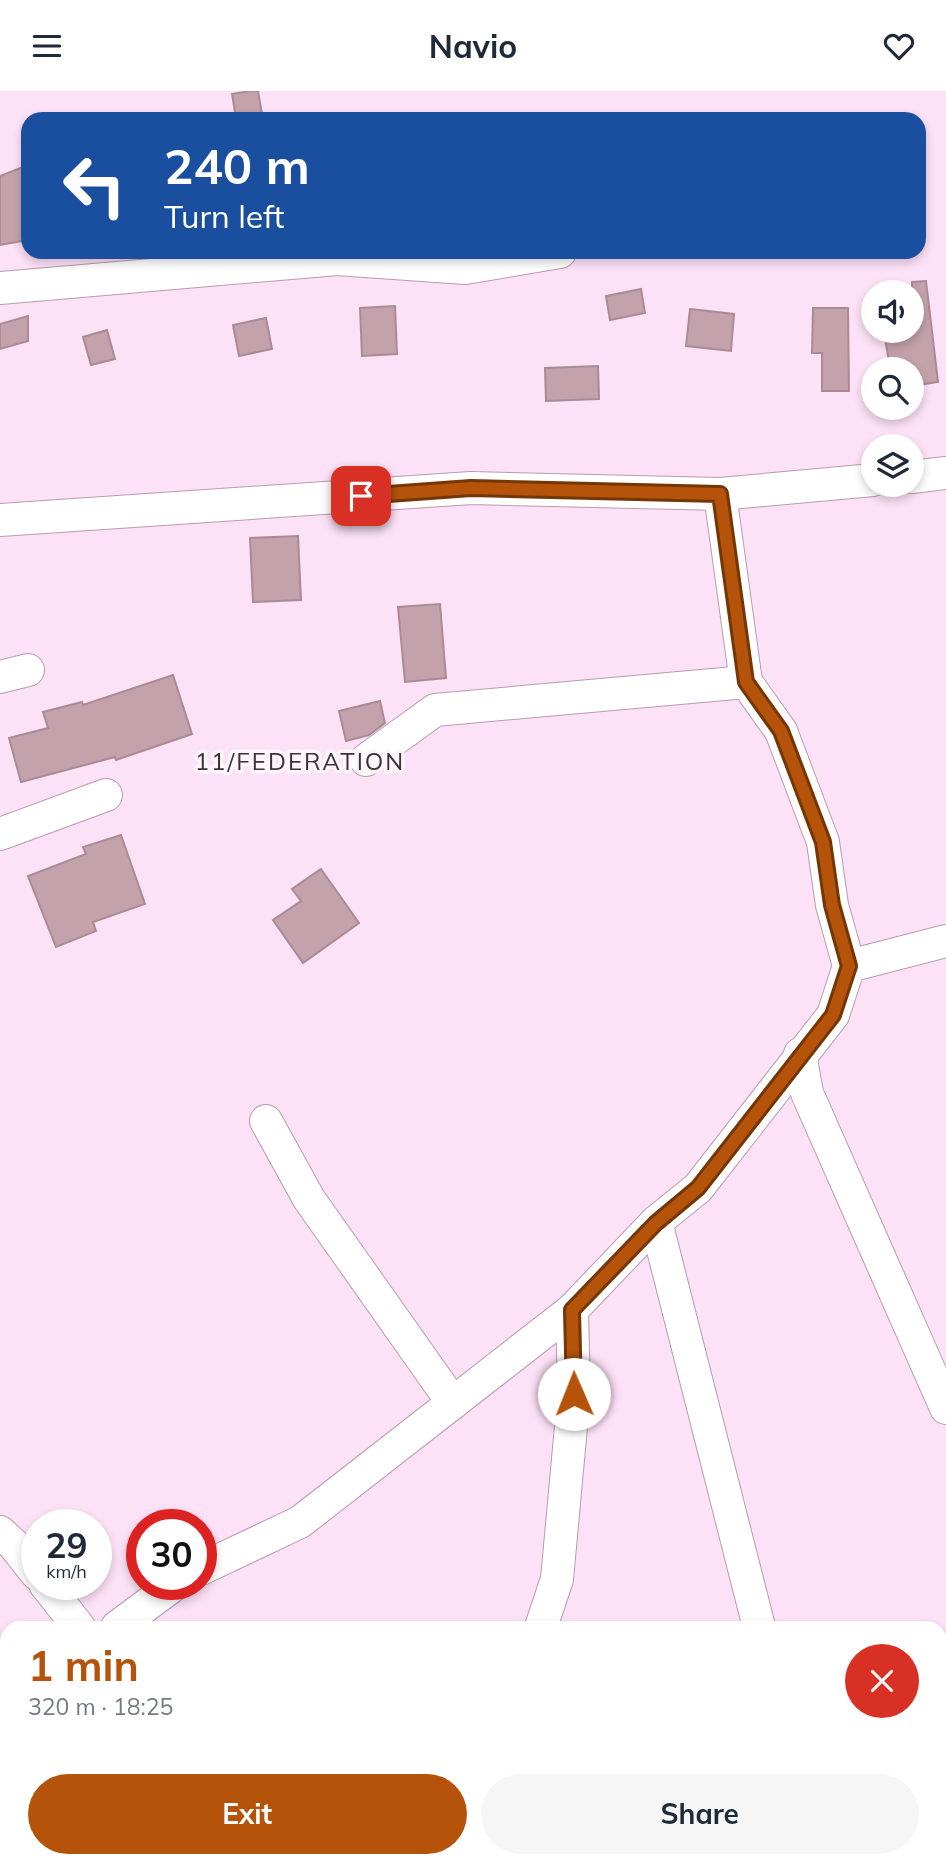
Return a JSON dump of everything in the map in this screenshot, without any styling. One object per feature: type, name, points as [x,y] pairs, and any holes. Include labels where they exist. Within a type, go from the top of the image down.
[{"type":"street","points":[[0,288],[337,259],[465,268],[518,259]]},
{"type":"street","points":[[924,476],[946,473]]},
{"type":"street","points":[[0,520],[471,488],[720,494],[861,481]]},
{"type":"street","points":[[217,1561],[300,1522],[572,1310],[656,1223],[698,1188],[833,1015],[849,966],[832,905],[823,842],[781,731],[746,682],[720,494]]},
{"type":"street","points":[[366,760],[435,710],[746,682]]},
{"type":"street","points":[[0,834],[106,795]]},
{"type":"street","points":[[849,966],[946,941]]},
{"type":"street","points":[[800,1054],[807,1093],[946,1408]]},
{"type":"street","points":[[266,1121],[309,1199],[453,1403]]},
{"type":"street","points":[[656,1223],[757,1621]]},
{"type":"street","points":[[543,1621],[557,1579],[574,1394],[572,1310]]},
{"type":"street","points":[[0,1532],[21,1554]]},
{"type":"street","points":[[58,1600],[74,1621]]},
{"type":"street","points":[[125,1621],[153,1600]]},
{"type":"building","points":[[258,91],[262,112],[235,112],[232,94]]},
{"type":"building","points":[[21,168],[21,241],[0,245],[0,176]]},
{"type":"building","points":[[924,281],[938,382],[924,384],[924,357],[888,357],[886,343],[924,343]]},
{"type":"building","points":[[641,289],[645,313],[610,320],[606,296]]},
{"type":"building","points":[[395,306],[397,354],[362,356],[360,308]]},
{"type":"building","points":[[813,308],[848,308],[849,391],[822,391],[822,353],[812,353]]},
{"type":"building","points":[[690,309],[734,314],[731,351],[686,346]]},
{"type":"building","points":[[28,316],[28,341],[0,349],[0,324]]},
{"type":"building","points":[[266,318],[272,349],[239,356],[233,325]]},
{"type":"building","points":[[107,330],[115,359],[91,365],[83,337]]},
{"type":"building","points":[[598,366],[599,399],[546,401],[545,368]]},
{"type":"building","points":[[298,536],[301,600],[253,602],[250,538]]},
{"type":"building","points":[[440,604],[446,678],[405,682],[398,607]]},
{"type":"building","points":[[173,675],[192,734],[116,760],[115,757],[21,782],[9,738],[48,728],[43,712],[82,702],[83,705]]},
{"type":"building","points":[[380,701],[385,723],[369,735],[346,741],[339,711]]},
{"type":"building","points":[[121,835],[145,904],[93,922],[96,931],[56,947],[28,876],[86,854],[83,847]]},
{"type":"building","points":[[321,869],[359,923],[303,963],[273,920],[301,901],[292,889]]},
{"type":"district","name":"11/FEDERATION","points":[[300,761]]},
{"type":"route","points":[[361,496],[471,488],[720,494],[746,682],[781,731],[823,842],[832,905],[849,966],[833,1015],[698,1188],[656,1223],[572,1310],[574,1394]]}]
